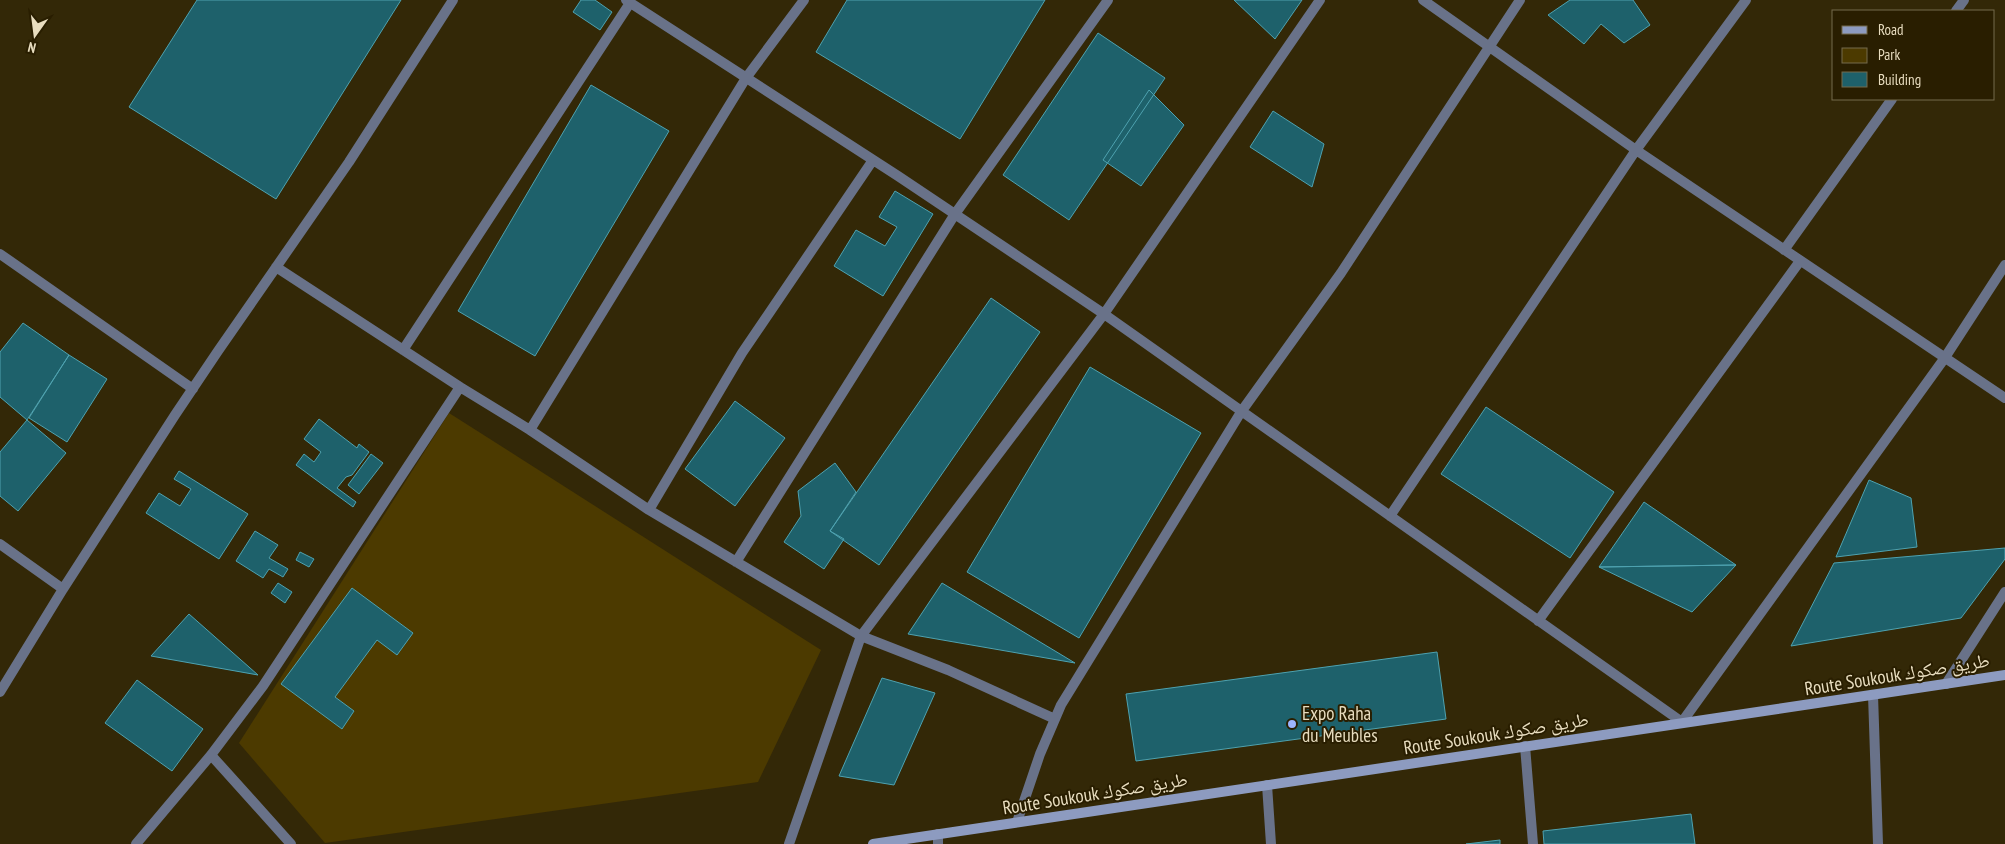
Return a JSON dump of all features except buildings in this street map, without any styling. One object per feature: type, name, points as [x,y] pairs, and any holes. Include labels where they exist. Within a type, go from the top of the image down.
[{"type":"street","points":[[0,692],[63,589],[193,389],[349,162],[452,0]]},
{"type":"street","points":[[530,430],[746,78],[804,0]]},
{"type":"street","points":[[736,562],[955,214],[1108,0]]},
{"type":"street","points":[[789,844],[861,636],[1104,314],[1320,0]]},
{"type":"street","points":[[1423,0],[1636,150],[2005,398]]},
{"type":"street","points":[[1017,822],[1040,754],[1061,705],[1241,412],[1341,273],[1488,46],[1520,0]]},
{"type":"street","points":[[1390,516],[1636,150],[1746,0]]},
{"type":"street","points":[[403,350],[628,2],[874,160],[1104,314],[1682,722],[1944,358],[2005,265]]},
{"type":"street","points":[[1784,250],[1891,100]]},
{"type":"street","points":[[649,510],[742,353],[874,160]]},
{"type":"street","points":[[0,254],[193,389]]},
{"type":"street","points":[[1538,621],[1800,261]]},
{"type":"street","points":[[276,267],[460,387],[530,430],[649,510],[861,636],[948,670],[1055,719]]},
{"type":"street","points":[[136,844],[211,755],[263,686],[460,387]]},
{"type":"street","points":[[0,544],[63,589]]},
{"type":"street","points":[[1946,684],[2005,592]]},
{"type":"street","name":"Route Soukouk طريق صكوك","points":[[874,844],[938,839],[1017,822],[2005,675]]},
{"type":"street","points":[[1873,695],[1878,844]]},
{"type":"street","points":[[1525,746],[1533,844]]},
{"type":"street","points":[[211,755],[291,844]]},
{"type":"street","points":[[1267,785],[1271,844]]},
{"type":"green space","points":[[449,413],[821,650],[758,782],[325,843],[239,743]]},
{"type":"place","name":"Expo Raha du Meubles","points":[[1292,724]]}]
